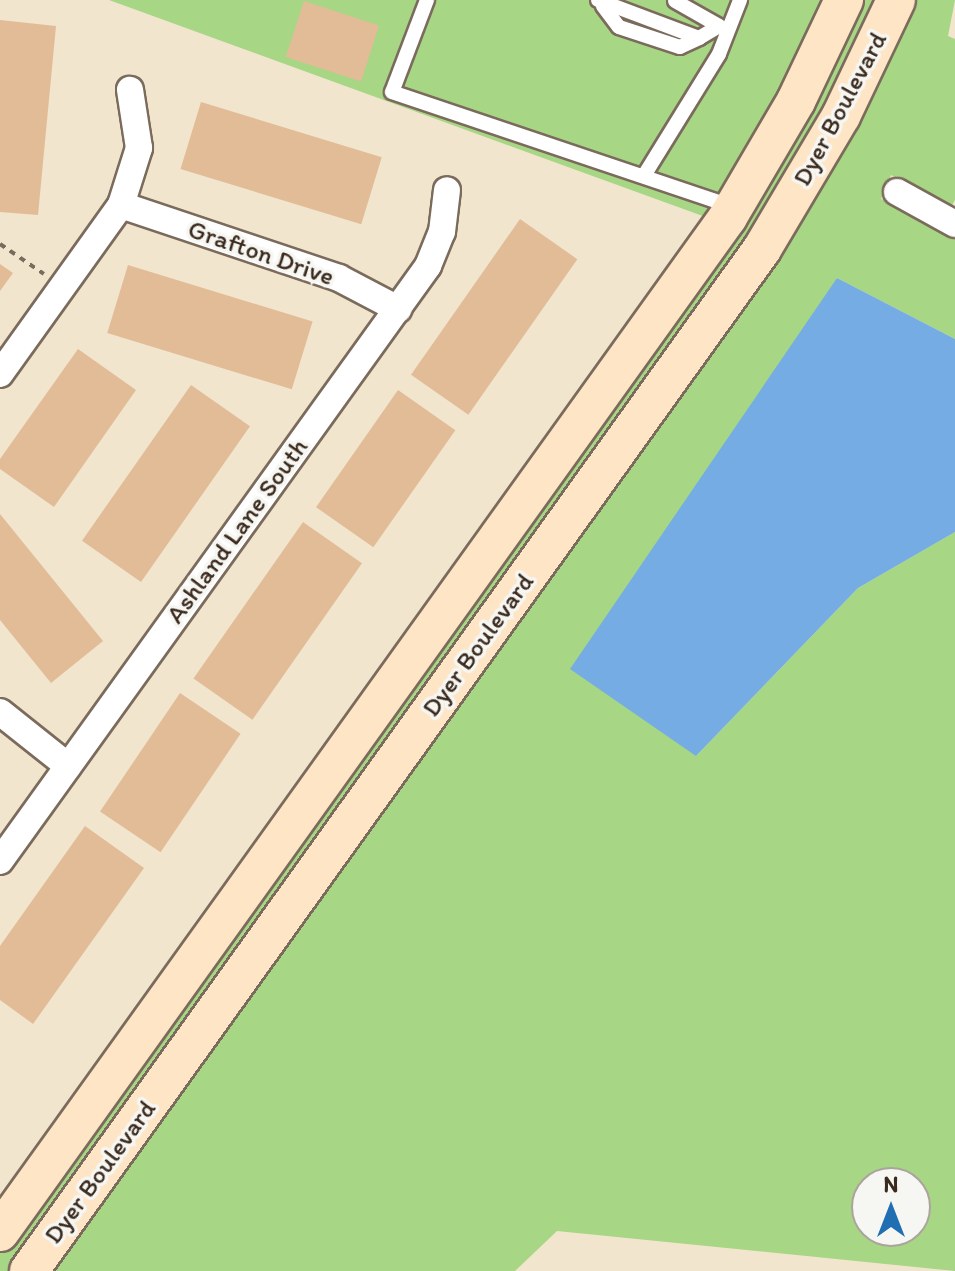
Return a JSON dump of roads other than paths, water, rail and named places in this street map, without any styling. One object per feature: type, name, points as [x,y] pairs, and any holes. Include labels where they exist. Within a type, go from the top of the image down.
[{"type":"main road","name":"Dyer Boulevard","points":[[0,1232],[733,207],[796,101],[844,0]]},
{"type":"main road","name":"Dyer Boulevard","points":[[29,1271],[762,249],[841,116],[896,0]]},
{"type":"street","points":[[0,374],[121,205],[139,148],[130,90]]},
{"type":"street","name":"Ashland Lane South","points":[[0,861],[398,309],[437,249],[447,190]]},
{"type":"street","points":[[897,192],[955,224]]},
{"type":"street","name":"Grafton Drive","points":[[121,205],[339,278],[398,309]]},
{"type":"street","points":[[0,712],[68,766]]},
{"type":"lane","points":[[689,0],[724,27]]},
{"type":"lane","points":[[645,174],[740,0]]},
{"type":"lane","points":[[425,1],[392,92],[645,174],[733,207]]},
{"type":"lane","points":[[600,3],[699,38],[724,27]]},
{"type":"lane","points":[[673,6],[724,27]]},
{"type":"water","points":[[837,278],[955,339],[955,532],[858,588],[696,756],[570,669]]}]
